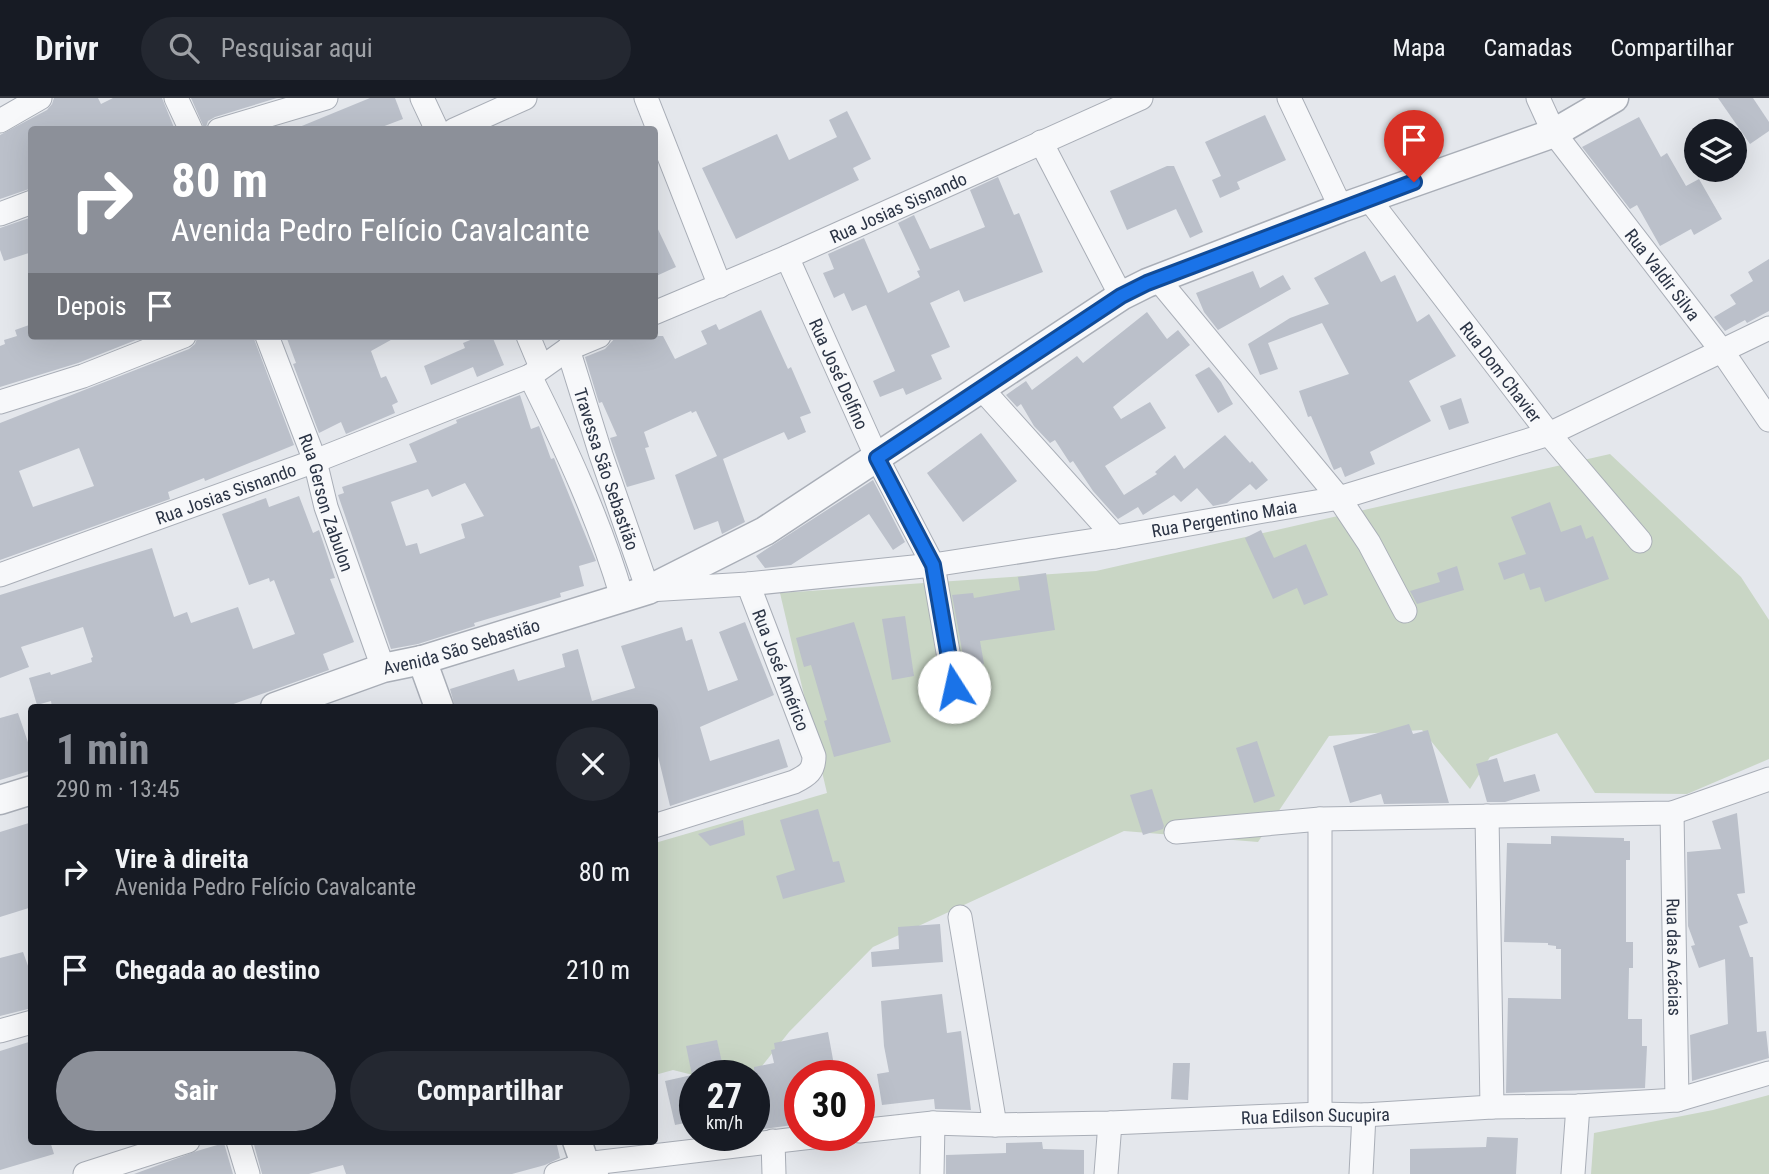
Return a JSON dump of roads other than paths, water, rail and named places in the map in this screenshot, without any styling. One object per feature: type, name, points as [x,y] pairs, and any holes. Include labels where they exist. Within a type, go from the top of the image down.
[{"type":"street","points":[[0,121],[40,98]]},
{"type":"street","points":[[176,98],[189,126]]},
{"type":"street","points":[[232,126],[326,98]]},
{"type":"street","points":[[422,98],[435,126]]},
{"type":"street","points":[[463,126],[525,98]]},
{"type":"street","points":[[646,98],[657,126]]},
{"type":"street","name":"Rua Josias Sisnando","points":[[658,311],[787,257],[1141,98]]},
{"type":"street","points":[[1289,98],[1341,208]]},
{"type":"street","name":"Rua Valdir Silva","points":[[1538,98],[1553,133],[1722,351],[1769,420]]},
{"type":"street","name":"Avenida São Sebastião","points":[[283,704],[383,668],[422,660],[635,593],[765,531],[1121,296],[1157,278],[1341,208],[1553,133],[1614,98]]},
{"type":"street","points":[[658,128],[720,286]]},
{"type":"street","points":[[1041,142],[1121,296]]},
{"type":"street","name":"Rua Dom Chavier","points":[[1368,198],[1549,434],[1640,541]]},
{"type":"street","points":[[0,215],[28,204]]},
{"type":"street","name":"Rua José Delfino","points":[[787,257],[877,458],[933,565],[954,687]]},
{"type":"street","points":[[1157,278],[1339,498],[1369,543],[1405,611]]},
{"type":"street","name":"Rua Pergentino Maia","points":[[635,593],[933,565],[1339,498],[1549,434],[1769,328]]},
{"type":"street","points":[[0,402],[83,376],[174,340]]},
{"type":"street","name":"Rua Gerson Zabulon","points":[[269,340],[316,461],[326,507],[383,668]]},
{"type":"street","name":"Travessa São Sebastião","points":[[529,340],[536,371],[606,546],[635,593]]},
{"type":"street","name":"Rua Josias Sisnando","points":[[0,575],[316,461],[536,371],[568,349],[590,340]]},
{"type":"street","name":"Travessa São Sebastião","points":[[568,349],[601,455],[635,593]]},
{"type":"street","points":[[981,388],[1115,537]]},
{"type":"street","name":"Rua José Américo","points":[[658,825],[794,782],[807,776],[814,768],[814,756],[748,584]]},
{"type":"street","points":[[422,660],[438,704]]},
{"type":"street","points":[[1177,832],[1320,819],[1672,813],[1769,779]]},
{"type":"street","points":[[0,800],[28,791]]},
{"type":"street","name":"Rua das Acácias","points":[[1672,813],[1677,1100]]},
{"type":"street","points":[[1487,816],[1492,1107]]},
{"type":"street","points":[[1320,819],[1320,1114]]},
{"type":"street","points":[[960,917],[995,1125]]},
{"type":"street","points":[[0,1031],[28,1022]]},
{"type":"street","name":"Rua Edilson Sucupira","points":[[875,1130],[933,1123],[1110,1123],[1320,1114],[1364,1115],[1677,1100],[1769,1073]]},
{"type":"street","points":[[1573,1174],[1578,1106]]},
{"type":"street","points":[[1361,1174],[1364,1115]]},
{"type":"street","points":[[932,1174],[933,1123]]},
{"type":"street","points":[[1106,1174],[1110,1123]]},
{"type":"street","points":[[556,1174],[586,1160],[784,1140]]},
{"type":"street","points":[[773,1141],[774,1174]]},
{"type":"street","points":[[85,1174],[176,1145]]},
{"type":"street","points":[[239,1145],[248,1174]]}]
